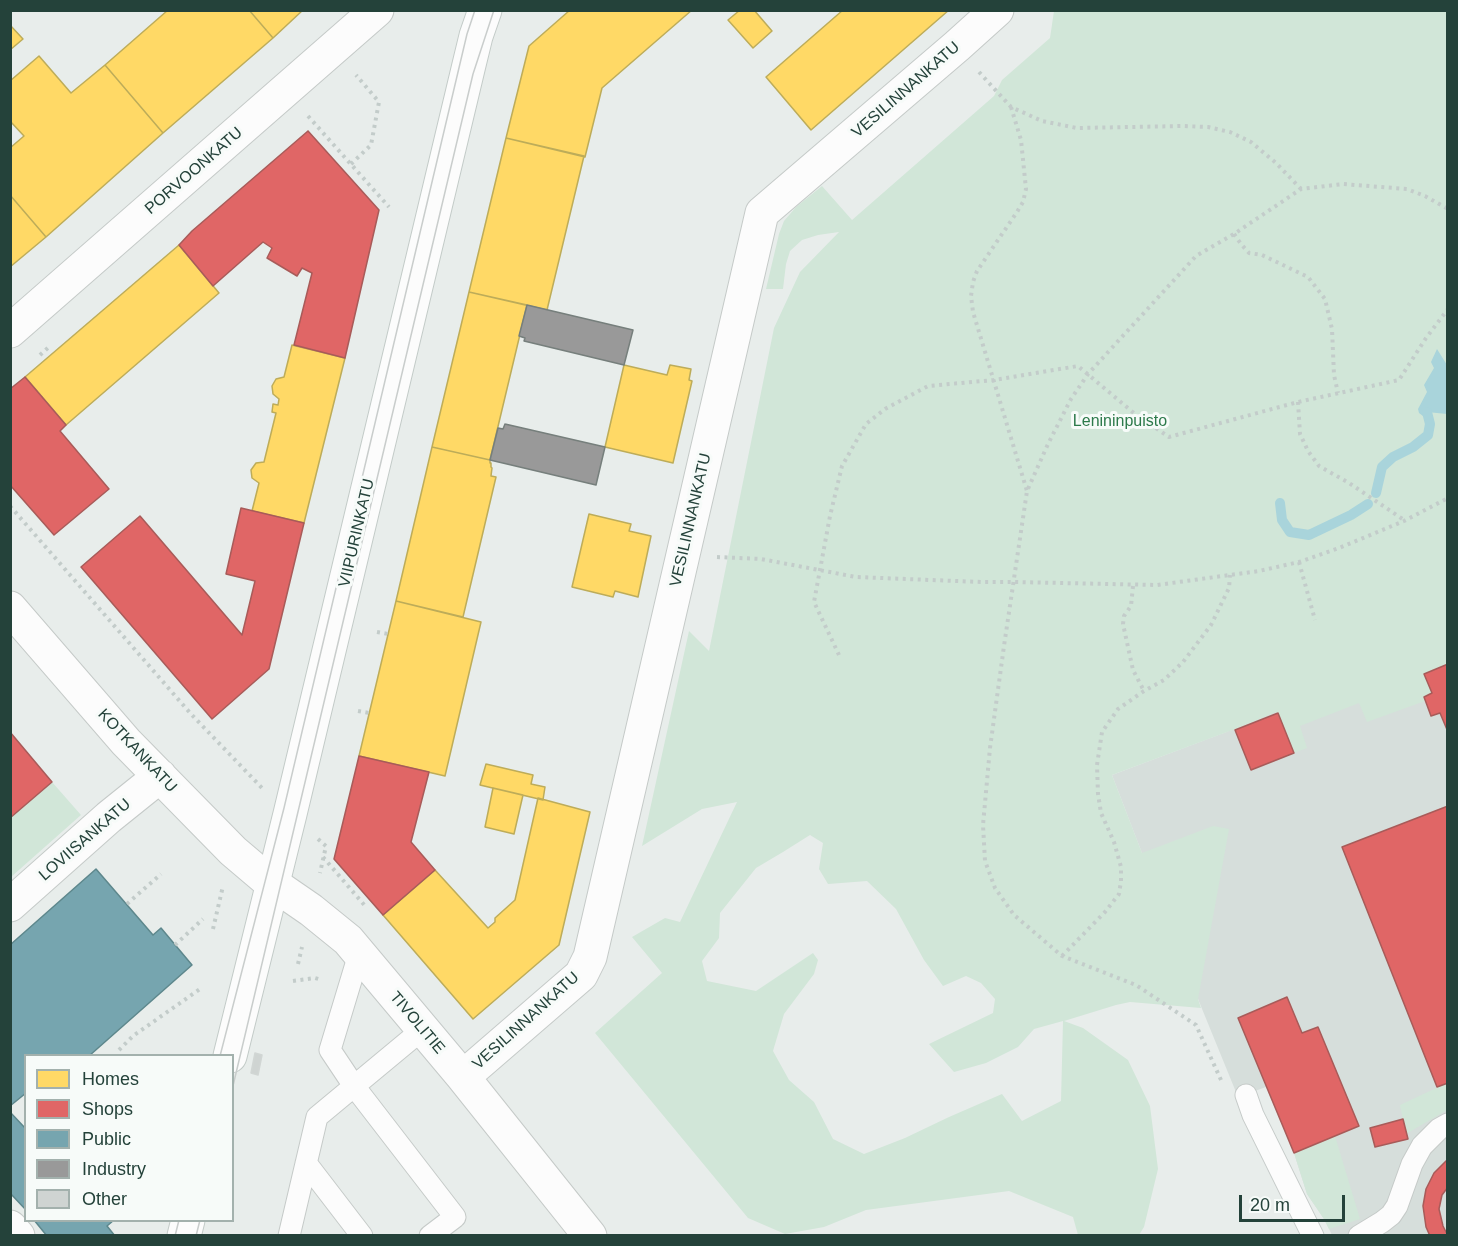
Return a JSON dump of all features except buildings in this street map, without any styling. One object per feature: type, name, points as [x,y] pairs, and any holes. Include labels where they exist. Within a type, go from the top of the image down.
[{"type":"street","name":"PORVOONKATU","points":[[10,330],[377,10]]},
{"type":"street","name":"VIIPURINKATU","points":[[230,1054],[465,81],[485,10]]},
{"type":"street","name":"VESILINNANKATU","points":[[463,1077],[581,975],[590,957],[762,213],[997,10]]},
{"type":"street","name":"KOTKANKATU","points":[[10,608],[126,742],[233,851],[273,884]]},
{"type":"street","name":"LOVIISANKATU","points":[[10,905],[109,817],[160,776]]},
{"type":"street","name":"TIVOLITIE","points":[[273,884],[348,940],[463,1077],[590,1236]]},
{"type":"street","points":[[10,1227],[18,1236]]},
{"type":"lane","points":[[359,954],[330,1050],[354,1086],[455,1217],[430,1236]]},
{"type":"lane","points":[[289,1236],[317,1117],[423,1029]]},
{"type":"lane","points":[[1246,1095],[1253,1115],[1312,1236]]},
{"type":"lane","points":[[1359,1236],[1391,1215],[1422,1146],[1439,1129],[1448,1124]]},
{"type":"lane","points":[[306,1163],[362,1236]]},
{"type":"path","points":[[957,46],[1011,107],[1042,121],[1077,128],[1183,126],[1208,127],[1230,132],[1251,142],[1276,163],[1301,189]]},
{"type":"path","points":[[351,164],[371,145],[379,102],[356,74]]},
{"type":"path","points":[[1011,107],[1022,140],[1026,189],[1023,202],[977,271],[971,296],[973,312],[1028,491]]},
{"type":"path","points":[[307,115],[389,207]]},
{"type":"path","points":[[1253,1115],[1230,1100],[1196,1025],[1136,985],[1062,956],[1014,915],[995,888],[985,861],[983,825],[990,748],[1028,491],[1071,399],[1088,374],[1196,256],[1234,234],[1301,189],[1343,184],[1407,189],[1448,209]]},
{"type":"path","points":[[1234,234],[1250,253],[1262,255],[1308,277],[1325,299],[1332,329],[1334,375],[1338,393]]},
{"type":"path","points":[[840,655],[814,602],[842,466],[866,424],[885,409],[928,386],[994,380],[1078,366],[1135,414],[1169,437],[1298,402],[1398,380],[1448,309]]},
{"type":"path","points":[[1298,402],[1300,434],[1308,451],[1319,466],[1404,520]]},
{"type":"path","points":[[684,552],[704,556],[761,559],[856,577],[1157,585],[1259,571],[1299,562],[1339,548],[1448,498]]},
{"type":"path","points":[[10,506],[191,714],[251,777],[326,846]]},
{"type":"path","points":[[1299,562],[1315,620]]},
{"type":"path","points":[[1062,956],[1105,912],[1119,894],[1120,867],[1114,842],[1101,813],[1098,794],[1097,765],[1102,732],[1118,709],[1143,691],[1164,680],[1201,640],[1229,588],[1230,575]]},
{"type":"path","points":[[1133,586],[1131,606],[1124,616],[1123,624],[1132,670],[1143,691]]},
{"type":"path","points":[[377,632],[388,634]]},
{"type":"path","points":[[358,711],[369,713]]},
{"type":"path","points":[[127,904],[161,874]]},
{"type":"path","points":[[175,945],[203,919]]},
{"type":"path","points":[[119,1050],[133,1036],[200,989]]},
{"type":"shaded area","points":[[1447,640],[1447,1235],[1332,1235],[1307,1194],[1294,1153],[1266,1087],[1238,1097],[1112,775],[1229,731]]},
{"type":"green space","name":"Lenininpuisto","points":[[1054,11],[1447,11],[1447,664],[1425,674],[1432,693],[1424,697],[1425,701],[1367,722],[1359,703],[1300,726],[1307,748],[1294,753],[1276,712],[1112,775],[1142,853],[1213,826],[1229,829],[1198,999],[1201,1008],[1130,1002],[1064,1021],[1083,1028],[1128,1060],[1150,1106],[1158,1169],[1144,1227],[1139,1235],[1078,1235],[1073,1217],[1009,1191],[866,1210],[824,1227],[785,1234],[748,1218],[595,1033],[662,973],[632,937],[665,918],[680,922],[737,802],[702,809],[642,846],[689,631],[709,651],[774,328],[800,272],[839,232],[802,240],[790,251],[783,289],[766,289],[784,221],[796,207],[822,186],[852,220],[994,96],[1002,80],[1050,38]],"holes":[[[810,835],[823,843],[819,869],[828,884],[867,881],[896,909],[924,960],[943,986],[966,976],[981,983],[995,999],[993,1013],[929,1044],[954,1072],[986,1063],[1018,1047],[1034,1029],[1063,1021],[1061,1101],[1022,1121],[1002,1094],[864,1154],[833,1139],[814,1102],[789,1080],[773,1051],[784,1014],[814,974],[818,960],[813,953],[756,991],[707,981],[702,961],[719,938],[720,913],[756,868]]]},
{"type":"green space","points":[[52,782],[81,815],[11,877],[10,818]]},
{"type":"green space","points":[[1447,1083],[1447,1110],[1406,1134],[1400,1105]]},
{"type":"green space","points":[[1335,1136],[1360,1219],[1329,1229],[1307,1194],[1294,1153]]},
{"type":"water","points":[[1437,349],[1447,365],[1447,414],[1427,412],[1423,416],[1418,409],[1427,392],[1424,385],[1434,368],[1431,362]]},
{"type":"waterway","points":[[1376,493],[1382,467],[1393,457],[1413,447],[1428,435],[1430,424],[1427,412]]},
{"type":"waterway","points":[[1280,503],[1282,520],[1290,532],[1309,535],[1351,515],[1368,504]]},
{"type":"tram line","points":[[221,1054],[284,808],[467,34],[475,10]]},
{"type":"tram line","points":[[234,1082],[473,74],[494,10]]},
{"type":"tram line","points":[[175,1236],[178,1222]]},
{"type":"tram line","points":[[196,1236],[200,1222]]}]
